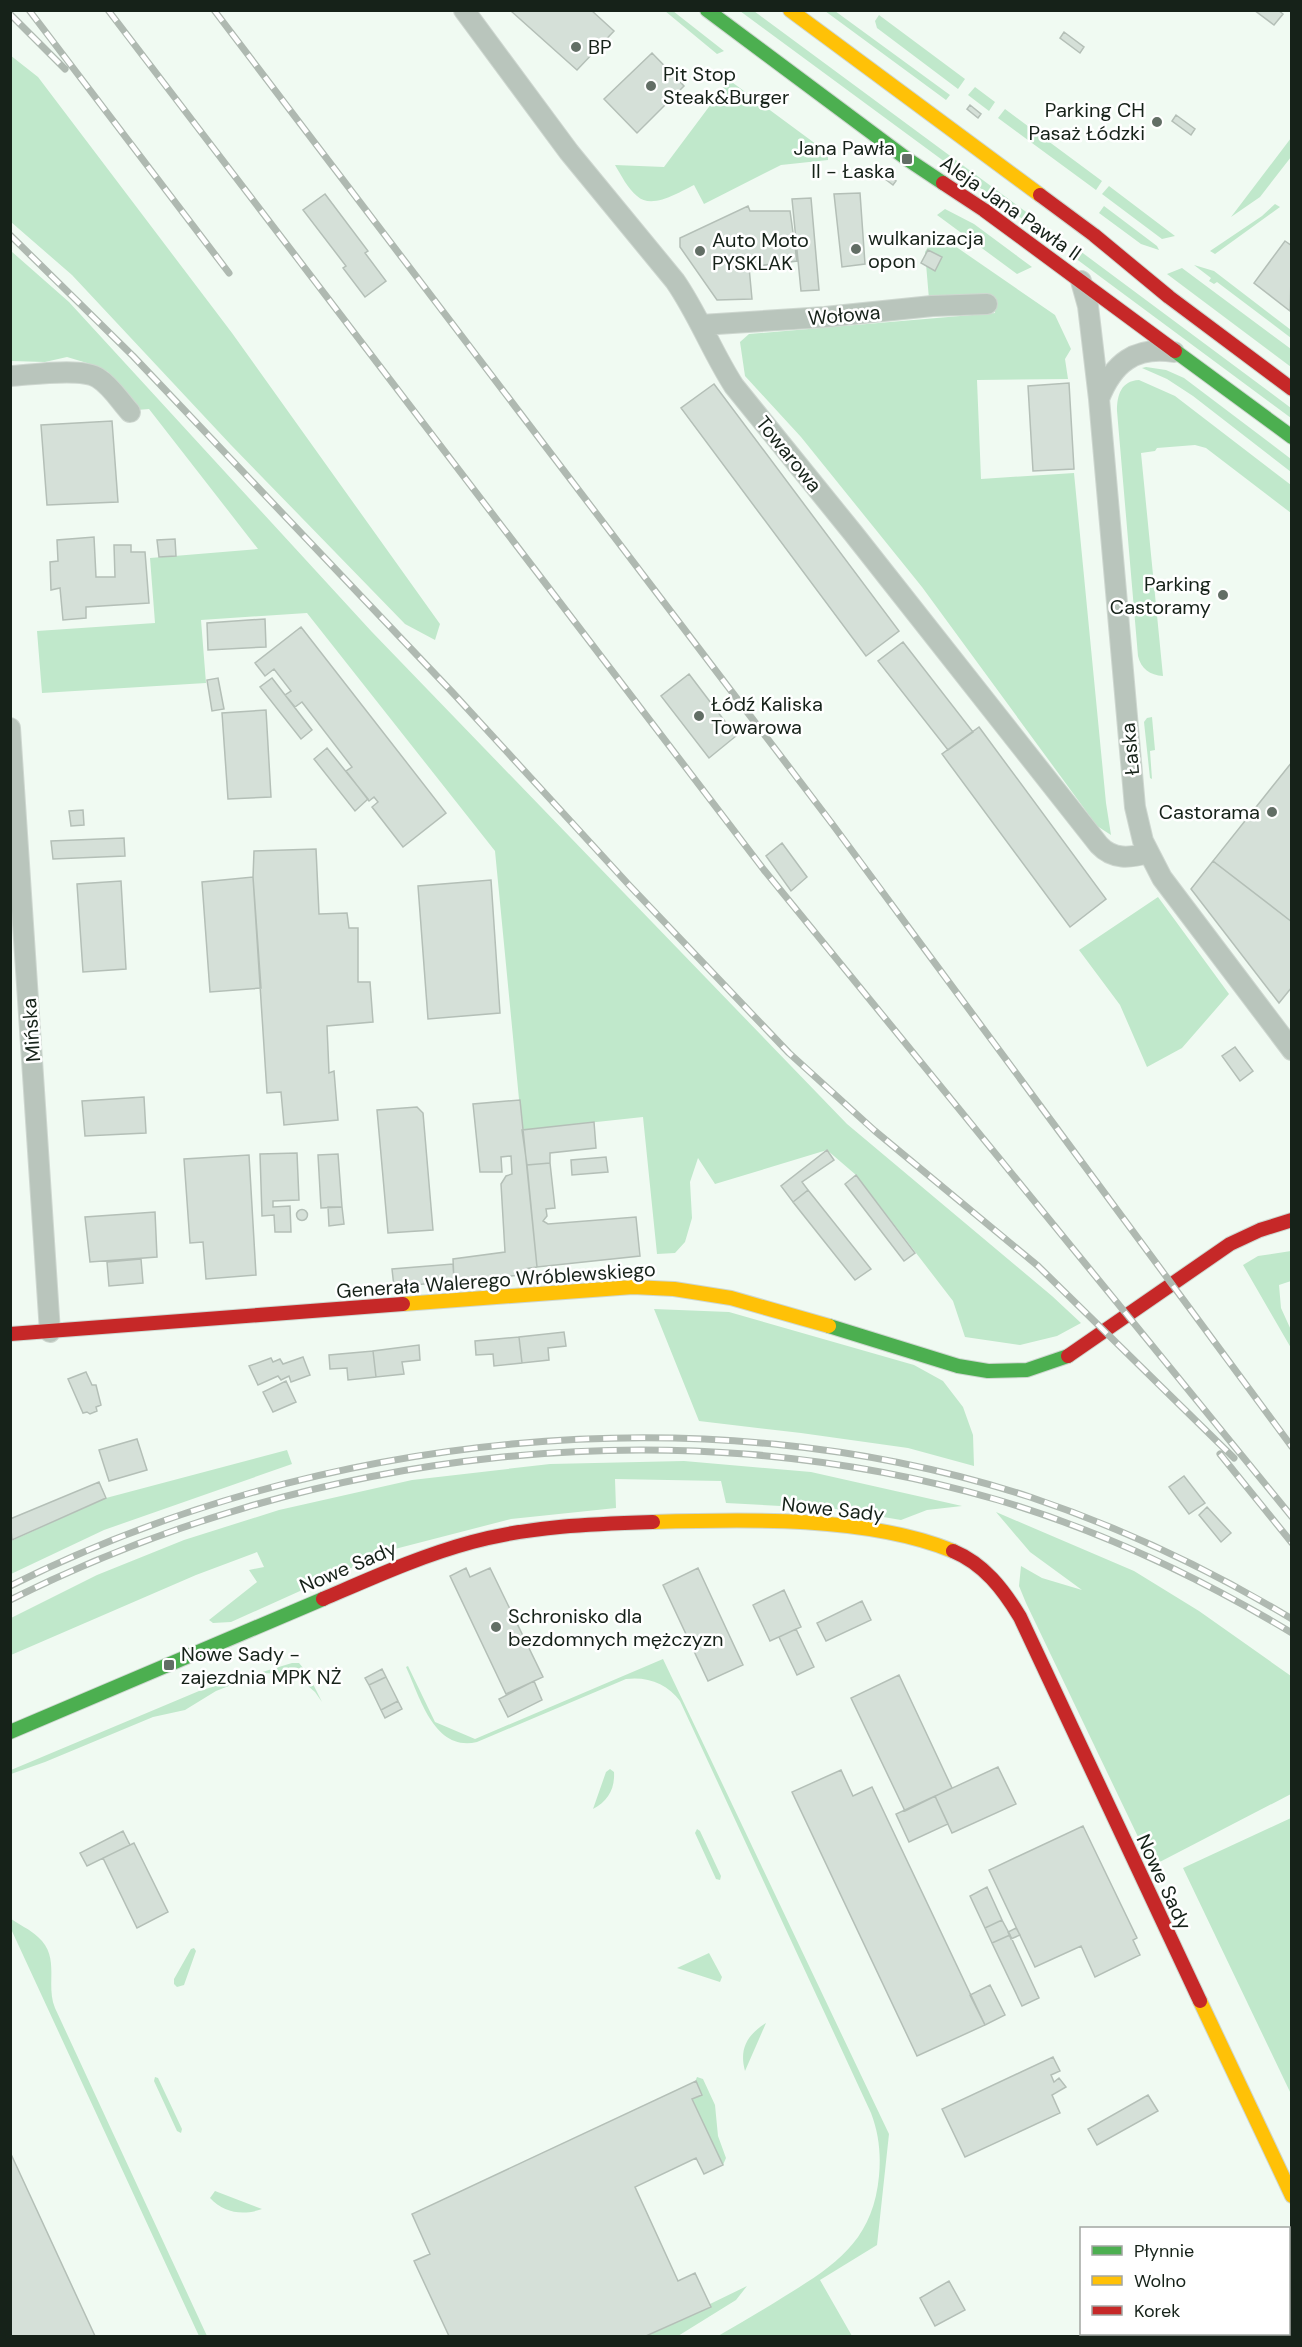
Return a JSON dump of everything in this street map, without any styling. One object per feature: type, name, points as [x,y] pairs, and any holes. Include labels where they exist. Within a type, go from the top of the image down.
[{"type":"street","name":"Towarowa","points":[[464,10],[576,160],[675,281],[734,386],[1099,845],[1107,852],[1119,857],[1148,853]]},
{"type":"street","name":"Aleja Jana Pawła II","points":[[707,10],[907,159],[984,210],[1292,437]]},
{"type":"street","name":"Aleja Jana Pawła II","points":[[790,10],[1089,232],[1169,297],[1292,389]]},
{"type":"street","name":"Łaska","points":[[1081,281],[1088,306],[1099,399],[1135,807],[1148,853],[1162,878],[1292,1050]]},
{"type":"street","name":"Wołowa","points":[[701,325],[825,317],[932,306],[987,304]]},
{"type":"street","points":[[1099,399],[1108,378],[1120,364],[1131,357],[1150,351],[1177,352]]},
{"type":"street","points":[[10,376],[74,373],[96,376],[109,387],[130,412]]},
{"type":"street","name":"Mińska","points":[[10,728],[50,1332]]},
{"type":"street","name":"Generała Walerego Wróblewskiego","points":[[10,1334],[599,1289],[655,1288],[694,1292],[756,1304],[958,1366],[991,1372],[1021,1372],[1041,1367],[1069,1355],[1240,1238],[1292,1220]]},
{"type":"street","name":"Nowe Sady","points":[[10,1732],[424,1556],[474,1541],[576,1525],[706,1520],[854,1526],[935,1543],[962,1555],[988,1574],[1006,1594],[1020,1617],[1292,2196]]},
{"type":"green space","points":[[665,11],[673,11],[724,51],[717,54]]},
{"type":"green space","points":[[740,11],[754,11],[1056,234],[1051,240]]},
{"type":"green space","points":[[825,11],[835,11],[950,95],[946,100]]},
{"type":"green space","points":[[879,15],[965,79],[958,89],[877,28],[875,21]]},
{"type":"green space","points":[[10,55],[38,77],[232,333],[440,624],[435,640],[405,624],[231,445],[72,275],[11,222]]},
{"type":"green space","points":[[729,80],[828,153],[828,160],[781,165],[704,204],[694,185],[658,201],[643,200],[637,196],[615,165],[664,167]]},
{"type":"green space","points":[[975,87],[995,102],[989,111],[968,95]]},
{"type":"green space","points":[[1005,109],[1102,181],[1096,190],[998,118]]},
{"type":"green space","points":[[1291,138],[1291,157],[1260,197],[1231,217]]},
{"type":"green space","points":[[1109,186],[1175,236],[1162,239],[1102,194]]},
{"type":"green space","points":[[1275,204],[1280,207],[1215,254],[1210,251],[1262,216]]},
{"type":"green space","points":[[1104,206],[1157,246],[1159,250],[1141,244],[1099,213]]},
{"type":"green space","points":[[945,209],[974,224],[1032,267],[1017,274],[937,215]]},
{"type":"green space","points":[[936,233],[1055,315],[1071,349],[1065,359],[1068,379],[977,380],[981,479],[1074,473],[1111,835],[1097,826],[922,587],[801,437],[745,376],[740,342],[749,334],[995,313],[993,296],[929,299],[925,252]]},
{"type":"green space","points":[[1076,248],[1291,408],[1291,418],[1071,255]]},
{"type":"green space","points":[[11,251],[69,302],[372,632],[847,1124],[1081,1323],[1057,1336],[1020,1345],[965,1337],[953,1301],[856,1175],[827,1150],[715,1184],[698,1158],[690,1182],[692,1218],[685,1242],[675,1253],[657,1254],[643,1117],[522,1130],[495,851],[307,613],[201,620],[206,683],[42,693],[37,631],[155,623],[150,558],[258,549],[149,409],[137,410],[108,372],[67,357],[45,362],[11,361]]},
{"type":"green space","points":[[1194,265],[1214,271],[1291,330],[1291,338],[1217,282],[1214,284],[1209,281],[1211,278]]},
{"type":"green space","points":[[1182,268],[1291,349],[1291,367],[1167,274]]},
{"type":"green space","points":[[1142,368],[1166,370],[1184,378],[1291,459],[1291,472],[1193,396],[1167,379]]},
{"type":"green space","points":[[1139,380],[1175,396],[1291,485],[1291,513],[1206,448],[1195,445],[1157,448],[1155,451],[1141,453],[1163,676],[1147,671],[1138,656],[1117,411],[1121,390],[1128,383]]},
{"type":"green space","points":[[1152,717],[1155,750],[1150,751],[1152,779],[1150,778],[1144,722],[1147,718]]},
{"type":"green space","points":[[1158,897],[1229,994],[1182,1048],[1147,1067],[1120,1005],[1079,950]]},
{"type":"green space","points":[[1291,1251],[1291,1281],[1279,1285],[1281,1308],[1291,1330],[1291,1348],[1243,1265],[1258,1256]]},
{"type":"green space","points":[[654,1309],[729,1312],[914,1365],[943,1381],[963,1407],[973,1435],[974,1466],[908,1448],[699,1421]]},
{"type":"green space","points":[[287,1450],[292,1464],[104,1530],[11,1574],[11,1541],[106,1498]]},
{"type":"green space","points":[[684,1461],[811,1472],[962,1506],[927,1510],[901,1520],[836,1509],[726,1503],[721,1481],[615,1479],[616,1508],[511,1519],[391,1550],[231,1622],[213,1623],[209,1620],[257,1582],[249,1570],[264,1567],[257,1552],[196,1575],[11,1655],[11,1618],[97,1575],[184,1540],[279,1510],[412,1480],[550,1464]]},
{"type":"green space","points":[[996,1512],[1134,1571],[1199,1611],[1291,1676],[1291,1794],[1152,1866],[1026,1603],[1019,1586],[1021,1566],[1042,1578],[1082,1590],[1030,1552]]},
{"type":"green space","points":[[663,1659],[889,2134],[877,2245],[820,2280],[852,2336],[718,2336],[803,2285],[836,2261],[849,2248],[869,2217],[875,2198],[879,2176],[879,2152],[878,2136],[871,2113],[680,1701],[656,1682],[626,1679],[477,1742],[462,1743],[450,1739],[439,1731],[423,1707],[406,1667],[408,1666],[435,1722],[475,1739]]},
{"type":"green space","points":[[292,1663],[299,1663],[308,1674],[322,1702],[315,1692],[302,1681],[286,1674],[262,1673],[216,1691],[185,1710],[153,1717],[11,1774],[11,1770],[199,1691]]},
{"type":"green space","points":[[610,1769],[614,1772],[612,1789],[603,1802],[593,1809],[606,1772]]},
{"type":"green space","points":[[1291,1818],[1291,2094],[1183,1868]]},
{"type":"green space","points":[[697,1829],[721,1876],[720,1880],[716,1879],[695,1833]]},
{"type":"green space","points":[[10,1918],[35,1934],[49,1953],[51,1990],[55,2008],[207,2336],[199,2336],[11,1929]]},
{"type":"green space","points":[[194,1948],[196,1951],[184,1985],[177,1987],[174,1979],[191,1949]]},
{"type":"green space","points":[[709,1953],[722,1977],[720,1982],[677,1968]]},
{"type":"green space","points":[[766,2023],[745,2071],[743,2056],[746,2043],[754,2032]]},
{"type":"green space","points":[[155,2077],[158,2078],[182,2129],[181,2133],[177,2131],[154,2081]]},
{"type":"green space","points":[[697,2077],[703,2079],[715,2105],[718,2136],[726,2158],[723,2165],[692,2099],[702,2095],[695,2082]]},
{"type":"green space","points":[[215,2191],[262,2209],[241,2213],[228,2210],[210,2198]]},
{"type":"green space","points":[[747,2286],[736,2300],[678,2336],[646,2336],[710,2307],[710,2304]]},
{"type":"building","points":[[591,10],[614,31],[577,70],[511,11]]},
{"type":"building","points":[[1254,10],[1278,10],[1283,14],[1274,25]]},
{"type":"building","points":[[1064,32],[1084,47],[1080,53],[1060,38]]},
{"type":"building","points":[[652,53],[684,86],[637,133],[604,99]]},
{"type":"building","points":[[970,105],[981,114],[978,118],[967,109]]},
{"type":"building","points":[[1176,115],[1195,129],[1191,135],[1172,121]]},
{"type":"building","points":[[885,172],[896,181],[893,185],[881,176]]},
{"type":"building","points":[[860,193],[865,264],[842,267],[834,194]]},
{"type":"building","points":[[325,194],[368,251],[365,253],[386,281],[365,297],[343,268],[346,266],[303,210]]},
{"type":"building","points":[[811,198],[819,290],[801,291],[792,199]]},
{"type":"building","points":[[748,206],[750,211],[790,211],[797,261],[749,267],[752,299],[717,300],[680,247],[680,238]]},
{"type":"building","points":[[1285,241],[1292,246],[1290,311],[1254,283]]},
{"type":"building","points":[[928,250],[942,257],[935,271],[921,263]]},
{"type":"building","points":[[1069,383],[1074,469],[1033,471],[1028,386]]},
{"type":"building","points":[[714,384],[899,631],[866,656],[681,408]]},
{"type":"building","points":[[112,421],[118,502],[47,505],[41,425]]},
{"type":"building","points":[[94,537],[96,577],[115,577],[114,545],[131,545],[131,552],[145,552],[149,603],[86,607],[86,618],[63,620],[60,588],[51,590],[50,562],[58,561],[57,540]]},
{"type":"building","points":[[175,539],[176,556],[159,557],[157,540]]},
{"type":"building","points":[[265,619],[266,647],[208,650],[207,623]]},
{"type":"building","points":[[301,627],[446,813],[403,847],[372,807],[378,802],[374,797],[369,801],[346,771],[352,767],[302,702],[295,707],[285,695],[291,691],[274,669],[265,676],[255,663]]},
{"type":"building","points":[[903,642],[973,732],[948,750],[878,661]]},
{"type":"building","name":"Łódź Kaliska Towarowa","points":[[689,674],[736,736],[709,758],[661,696]]},
{"type":"building","points":[[218,678],[224,709],[212,711],[207,680]]},
{"type":"building","points":[[272,678],[312,730],[301,739],[260,687]]},
{"type":"building","points":[[266,710],[271,797],[228,799],[222,713]]},
{"type":"building","points":[[979,727],[1106,899],[1070,927],[942,754]]},
{"type":"building","points":[[327,748],[368,799],[355,811],[314,759]]},
{"type":"building","name":"Castorama","points":[[1292,762],[1292,922],[1213,861]]},
{"type":"building","points":[[83,810],[84,825],[71,826],[69,811]]},
{"type":"building","points":[[124,838],[125,856],[53,859],[51,841]]},
{"type":"building","points":[[782,843],[807,877],[791,891],[766,856]]},
{"type":"building","points":[[316,849],[319,914],[347,913],[349,928],[358,928],[358,982],[370,982],[373,1022],[327,1026],[329,1073],[334,1071],[338,1120],[284,1125],[281,1092],[267,1093],[253,877],[254,851]]},
{"type":"building","points":[[1213,861],[1292,922],[1292,987],[1279,1003],[1191,889]]},
{"type":"building","points":[[253,877],[261,988],[210,992],[202,882]]},
{"type":"building","points":[[491,880],[500,1013],[428,1019],[418,886]]},
{"type":"building","points":[[121,881],[126,969],[83,972],[77,884]]},
{"type":"building","points":[[1235,1047],[1253,1071],[1240,1081],[1222,1056]]},
{"type":"building","points":[[144,1097],[146,1133],[85,1136],[82,1101]]},
{"type":"building","points":[[520,1100],[537,1267],[524,1269],[521,1275],[454,1281],[453,1259],[505,1252],[501,1184],[506,1176],[512,1174],[511,1156],[501,1157],[502,1172],[480,1172],[473,1104]]},
{"type":"building","points":[[417,1107],[423,1113],[433,1230],[388,1233],[377,1110]]},
{"type":"building","points":[[594,1122],[596,1148],[550,1153],[550,1163],[527,1165],[522,1130]]},
{"type":"building","points":[[827,1150],[834,1160],[802,1182],[808,1190],[793,1202],[781,1186]]},
{"type":"building","points":[[297,1153],[299,1200],[273,1201],[273,1207],[290,1206],[291,1232],[275,1232],[274,1215],[262,1216],[260,1154]]},
{"type":"building","points":[[338,1154],[342,1207],[321,1208],[318,1155]]},
{"type":"building","points":[[249,1155],[256,1275],[206,1279],[203,1242],[190,1243],[184,1159]]},
{"type":"building","points":[[606,1157],[608,1172],[572,1175],[571,1160]]},
{"type":"building","points":[[550,1163],[555,1208],[546,1209],[547,1216],[543,1221],[548,1224],[636,1217],[640,1256],[537,1267],[527,1165]]},
{"type":"building","points":[[856,1175],[915,1253],[904,1261],[845,1184]]},
{"type":"building","points":[[808,1190],[871,1269],[855,1280],[793,1202]]},
{"type":"building","points":[[328,1207],[342,1207],[344,1224],[329,1226]]},
{"type":"building","points":[[302,1210],[306,1211],[306,1219],[302,1220],[298,1219],[297,1215],[298,1211]]},
{"type":"building","points":[[155,1212],[157,1257],[90,1262],[85,1217]]},
{"type":"building","points":[[141,1259],[143,1283],[109,1286],[107,1262]]},
{"type":"building","points":[[453,1264],[454,1281],[394,1287],[392,1269]]},
{"type":"building","points":[[564,1332],[566,1346],[548,1348],[549,1360],[522,1363],[519,1337]]},
{"type":"building","points":[[519,1337],[522,1363],[494,1366],[493,1354],[476,1355],[475,1341]]},
{"type":"building","points":[[419,1345],[420,1360],[402,1362],[404,1374],[376,1377],[373,1351]]},
{"type":"building","points":[[373,1351],[376,1377],[348,1380],[347,1368],[330,1369],[329,1355]]},
{"type":"building","points":[[303,1357],[310,1375],[291,1382],[289,1376],[281,1380],[278,1376],[258,1385],[249,1366],[271,1358],[273,1362],[280,1359],[283,1364]]},
{"type":"building","points":[[86,1372],[92,1385],[96,1385],[101,1405],[96,1407],[97,1411],[90,1414],[83,1413],[68,1379]]},
{"type":"building","points":[[286,1381],[296,1402],[273,1412],[263,1392]]},
{"type":"building","points":[[137,1439],[147,1470],[109,1481],[99,1450]]},
{"type":"building","points":[[1184,1476],[1205,1503],[1189,1514],[1169,1487]]},
{"type":"building","points":[[99,1482],[106,1498],[12,1540],[10,1519]]},
{"type":"building","points":[[1207,1507],[1231,1533],[1221,1542],[1199,1515]]},
{"type":"building","name":"Schronisko dla bezdomnych mężczyzn","points":[[466,1568],[470,1577],[490,1568],[543,1677],[506,1694],[450,1576]]},
{"type":"building","points":[[698,1568],[743,1665],[708,1681],[663,1585]]},
{"type":"building","points":[[784,1590],[801,1627],[770,1641],[753,1605]]},
{"type":"building","points":[[862,1601],[871,1620],[826,1641],[817,1623]]},
{"type":"building","points":[[796,1629],[814,1667],[797,1675],[779,1637]]},
{"type":"building","points":[[382,1669],[386,1677],[369,1685],[365,1678]]},
{"type":"building","points":[[899,1675],[952,1788],[905,1811],[851,1698]]},
{"type":"building","points":[[386,1677],[398,1701],[381,1710],[369,1685]]},
{"type":"building","points":[[534,1681],[542,1700],[508,1717],[499,1699]]},
{"type":"building","points":[[398,1701],[402,1709],[385,1718],[381,1710]]},
{"type":"building","points":[[998,1767],[1016,1804],[952,1833],[935,1796]]},
{"type":"building","points":[[841,1770],[853,1796],[872,1787],[985,2025],[917,2056],[792,1792]]},
{"type":"building","points":[[935,1796],[948,1824],[909,1842],[896,1814]]},
{"type":"building","points":[[1083,1826],[1137,1938],[1133,1940],[1140,1955],[1095,1977],[1081,1946],[1035,1967],[989,1870]]},
{"type":"building","points":[[123,1831],[130,1845],[87,1866],[80,1853]]},
{"type":"building","points":[[134,1843],[168,1912],[137,1928],[103,1858]]},
{"type":"building","points":[[987,1887],[1002,1920],[985,1928],[970,1896]]},
{"type":"building","points":[[1002,1920],[1010,1935],[992,1943],[985,1928]]},
{"type":"building","points":[[1016,1928],[1020,1935],[1011,1939],[1008,1932]]},
{"type":"building","points":[[1010,1935],[1039,1998],[1022,2006],[992,1943]]},
{"type":"building","points":[[990,1985],[1005,2015],[985,2025],[970,1995]]},
{"type":"building","points":[[1053,2057],[1060,2071],[1051,2075],[1054,2082],[1059,2078],[1066,2087],[1052,2095],[1060,2113],[965,2157],[942,2109]]},
{"type":"building","points":[[696,2081],[702,2095],[692,2099],[723,2165],[704,2174],[696,2158],[635,2187],[678,2281],[695,2273],[711,2307],[646,2336],[449,2336],[414,2261],[430,2254],[412,2214]]},
{"type":"building","points":[[1148,2095],[1158,2111],[1097,2145],[1088,2129]]},
{"type":"building","points":[[10,2152],[95,2336],[10,2336]]},
{"type":"building","points":[[949,2281],[965,2310],[935,2326],[920,2298]]},
{"type":"building","points":[[1097,2335],[1204,2335],[1201,2336]]},
{"type":"railway","points":[[29,10],[229,273]]},
{"type":"railway","points":[[108,10],[764,870],[1292,1517]]},
{"type":"railway","points":[[214,10],[833,825],[1292,1447]]},
{"type":"railway","points":[[10,14],[65,69]]},
{"type":"railway","points":[[10,235],[133,356],[453,693],[629,885],[789,1053],[875,1131],[1038,1266],[1234,1458]]},
{"type":"railway","points":[[10,1586],[128,1534],[252,1492],[381,1462],[512,1444],[644,1438],[776,1444],[905,1464],[1030,1497],[1098,1522],[1164,1551],[1229,1583],[1292,1619]]},
{"type":"railway","points":[[10,1600],[126,1548],[246,1507],[370,1477],[495,1458],[622,1450],[749,1454],[875,1471],[998,1500],[1075,1526],[1149,1557],[1186,1574],[1292,1633]]},
{"type":"railway","points":[[1220,1454],[1292,1543]]},
{"type":"traffic: fast","points":[[707,10],[907,159],[943,183]]},
{"type":"traffic: fast","points":[[1175,351],[1292,437]]},
{"type":"traffic: fast","points":[[829,1326],[958,1366],[988,1371],[1027,1370],[1068,1356]]},
{"type":"traffic: fast","points":[[10,1732],[323,1599]]},
{"type":"traffic: slow","points":[[790,10],[1040,195]]},
{"type":"traffic: slow","points":[[403,1304],[633,1287],[674,1289],[731,1298],[829,1326]]},
{"type":"traffic: slow","points":[[653,1522],[727,1520],[806,1522],[883,1531],[953,1551]]},
{"type":"traffic: slow","points":[[1200,2001],[1292,2196]]},
{"type":"traffic: jam","points":[[943,183],[984,210],[1175,351]]},
{"type":"traffic: jam","points":[[1040,195],[1094,235],[1169,297],[1292,389]]},
{"type":"traffic: jam","points":[[1068,1356],[1230,1244],[1260,1230],[1292,1220]]},
{"type":"traffic: jam","points":[[10,1334],[403,1304]]},
{"type":"traffic: jam","points":[[323,1599],[378,1575],[472,1542],[517,1532],[562,1527],[653,1522]]},
{"type":"traffic: jam","points":[[953,1551],[964,1556],[992,1578],[1020,1617],[1200,2001]]},
{"type":"place","name":"BP","points":[[576,47]]},
{"type":"place","name":"Pit Stop Steak&Burger","points":[[651,86]]},
{"type":"place","name":"Parking CH Pasaż Łódzki","points":[[1157,122]]},
{"type":"place","name":"Jana Pawła II - Łaska","points":[[907,159]]},
{"type":"place","name":"wulkanizacja opon","points":[[856,249]]},
{"type":"place","name":"Auto Moto PYSKLAK","points":[[700,251]]},
{"type":"place","name":"Parking Castoramy","points":[[1223,595]]},
{"type":"place","name":"Łódź Kaliska Towarowa","points":[[699,716]]},
{"type":"place","name":"Castorama","points":[[1272,812]]},
{"type":"place","name":"Schronisko dla bezdomnych mężczyzn","points":[[496,1627]]},
{"type":"place","name":"Nowe Sady - zajezdnia MPK NŻ","points":[[169,1665]]}]
